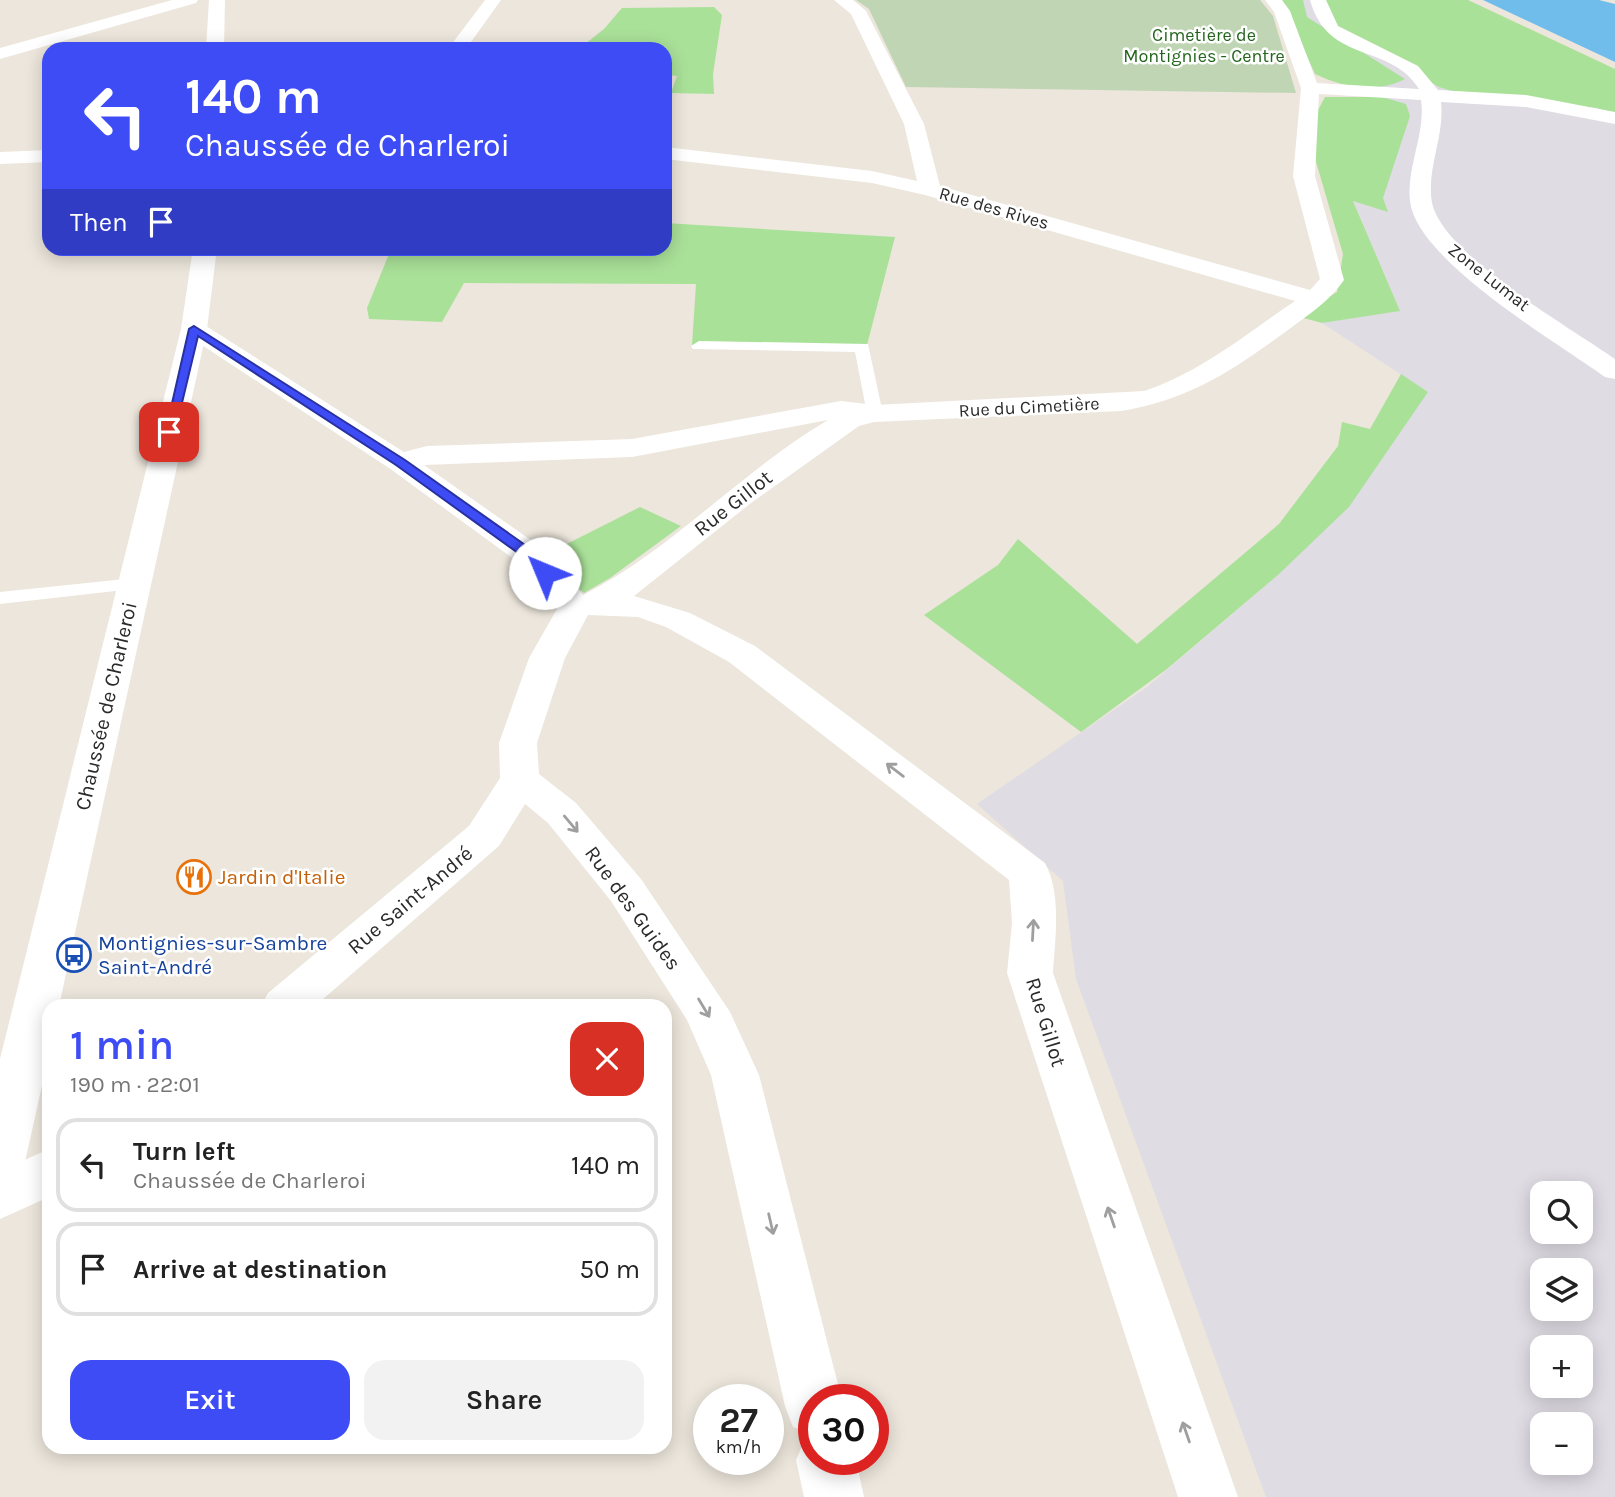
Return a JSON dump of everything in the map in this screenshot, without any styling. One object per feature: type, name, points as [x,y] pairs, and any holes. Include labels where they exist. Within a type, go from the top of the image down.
[{"type":"street","points":[[42,42],[190,0]]},
{"type":"street","points":[[215,42],[216,0]]},
{"type":"street","points":[[462,42],[493,0]]},
{"type":"street","points":[[842,0],[858,11],[914,124],[930,190]]},
{"type":"street","name":"Rue du Cimetière","points":[[400,462],[427,456],[632,448],[813,412],[841,409],[875,414],[1121,403],[1168,395],[1182,389],[1315,299],[1332,280],[1304,176],[1310,88],[1282,11],[1273,0]]},
{"type":"street","points":[[1318,0],[1324,20],[1332,30],[1412,71],[1432,96]]},
{"type":"street","points":[[0,54],[42,42]]},
{"type":"street","points":[[1310,88],[1527,101],[1615,118]]},
{"type":"street","name":"Zone Lumat","points":[[1432,96],[1421,203],[1436,234],[1473,270],[1615,371]]},
{"type":"street","name":"Rue des Rives","points":[[672,154],[872,177],[930,190],[1315,299]]},
{"type":"street","points":[[0,158],[42,156]]},
{"type":"street","name":"Chaussée de Charleroi","points":[[0,1162],[194,329],[204,256]]},
{"type":"street","points":[[194,329],[400,462],[530,555],[586,606],[547,658],[518,743],[520,779]]},
{"type":"street","name":"Rue Gillot","points":[[586,606],[631,584],[740,496],[828,432],[850,419],[875,414]]},
{"type":"street","name":"Rue Gillot","points":[[586,606],[643,607],[678,620],[741,654],[1030,874],[1034,923],[1030,973],[1208,1497]]},
{"type":"street","name":"Rue Saint-André","points":[[292,999],[484,836],[520,779]]},
{"type":"street","name":"Rue des Guides","points":[[520,779],[562,814],[626,890],[707,1012],[735,1074],[809,1384]]},
{"type":"street","points":[[0,1196],[42,1175]]},
{"type":"street","points":[[829,1475],[834,1497]]},
{"type":"lane","points":[[699,346],[862,347],[875,414]]},
{"type":"lane","points":[[0,598],[135,584]]},
{"type":"shaded area","points":[[1294,0],[1463,0],[1615,70],[1615,1497],[1266,1497],[1076,979],[1063,881],[977,804],[1147,687],[1279,574],[1428,392],[1322,323],[1400,311],[1353,200],[1381,97],[1333,74]]},
{"type":"green space","name":"Cimetière de Montignies - Centre","points":[[856,0],[1260,0],[1273,16],[1296,93],[906,87],[869,9]]},
{"type":"green space","points":[[1282,0],[1303,0],[1307,17],[1405,79],[1383,86],[1360,87],[1315,74]]},
{"type":"green space","points":[[1324,0],[1468,0],[1615,69],[1615,115],[1597,108],[1464,95],[1439,87],[1347,35],[1331,19]]},
{"type":"green space","points":[[714,7],[722,15],[713,74],[714,94],[672,93],[677,76],[672,76],[672,42],[588,42],[604,29],[622,8]]},
{"type":"green space","points":[[1325,97],[1382,97],[1406,104],[1410,116],[1383,198],[1388,212],[1353,201],[1400,311],[1322,323],[1296,316],[1337,292],[1343,254],[1307,131]]},
{"type":"green space","points":[[672,223],[895,237],[867,345],[692,345],[696,284],[464,283],[442,322],[369,319],[367,308],[388,256],[672,256]]},
{"type":"green space","points":[[1401,374],[1428,392],[1349,507],[1279,574],[1167,669],[1081,732],[924,615],[998,565],[1018,539],[1137,644],[1279,524],[1338,446],[1342,422],[1370,429]]},
{"type":"green space","points":[[640,507],[681,526],[610,578],[584,593],[541,557]]},
{"type":"water","points":[[1483,0],[1599,0],[1615,4],[1615,62]]},
{"type":"place","name":"Jardin d'Italie","points":[[194,877]]},
{"type":"place","name":"Montignies-sur-Sambre Saint-André","points":[[74,955]]},
{"type":"route","points":[[169,432],[194,329],[400,462],[530,555],[545,573]]}]
